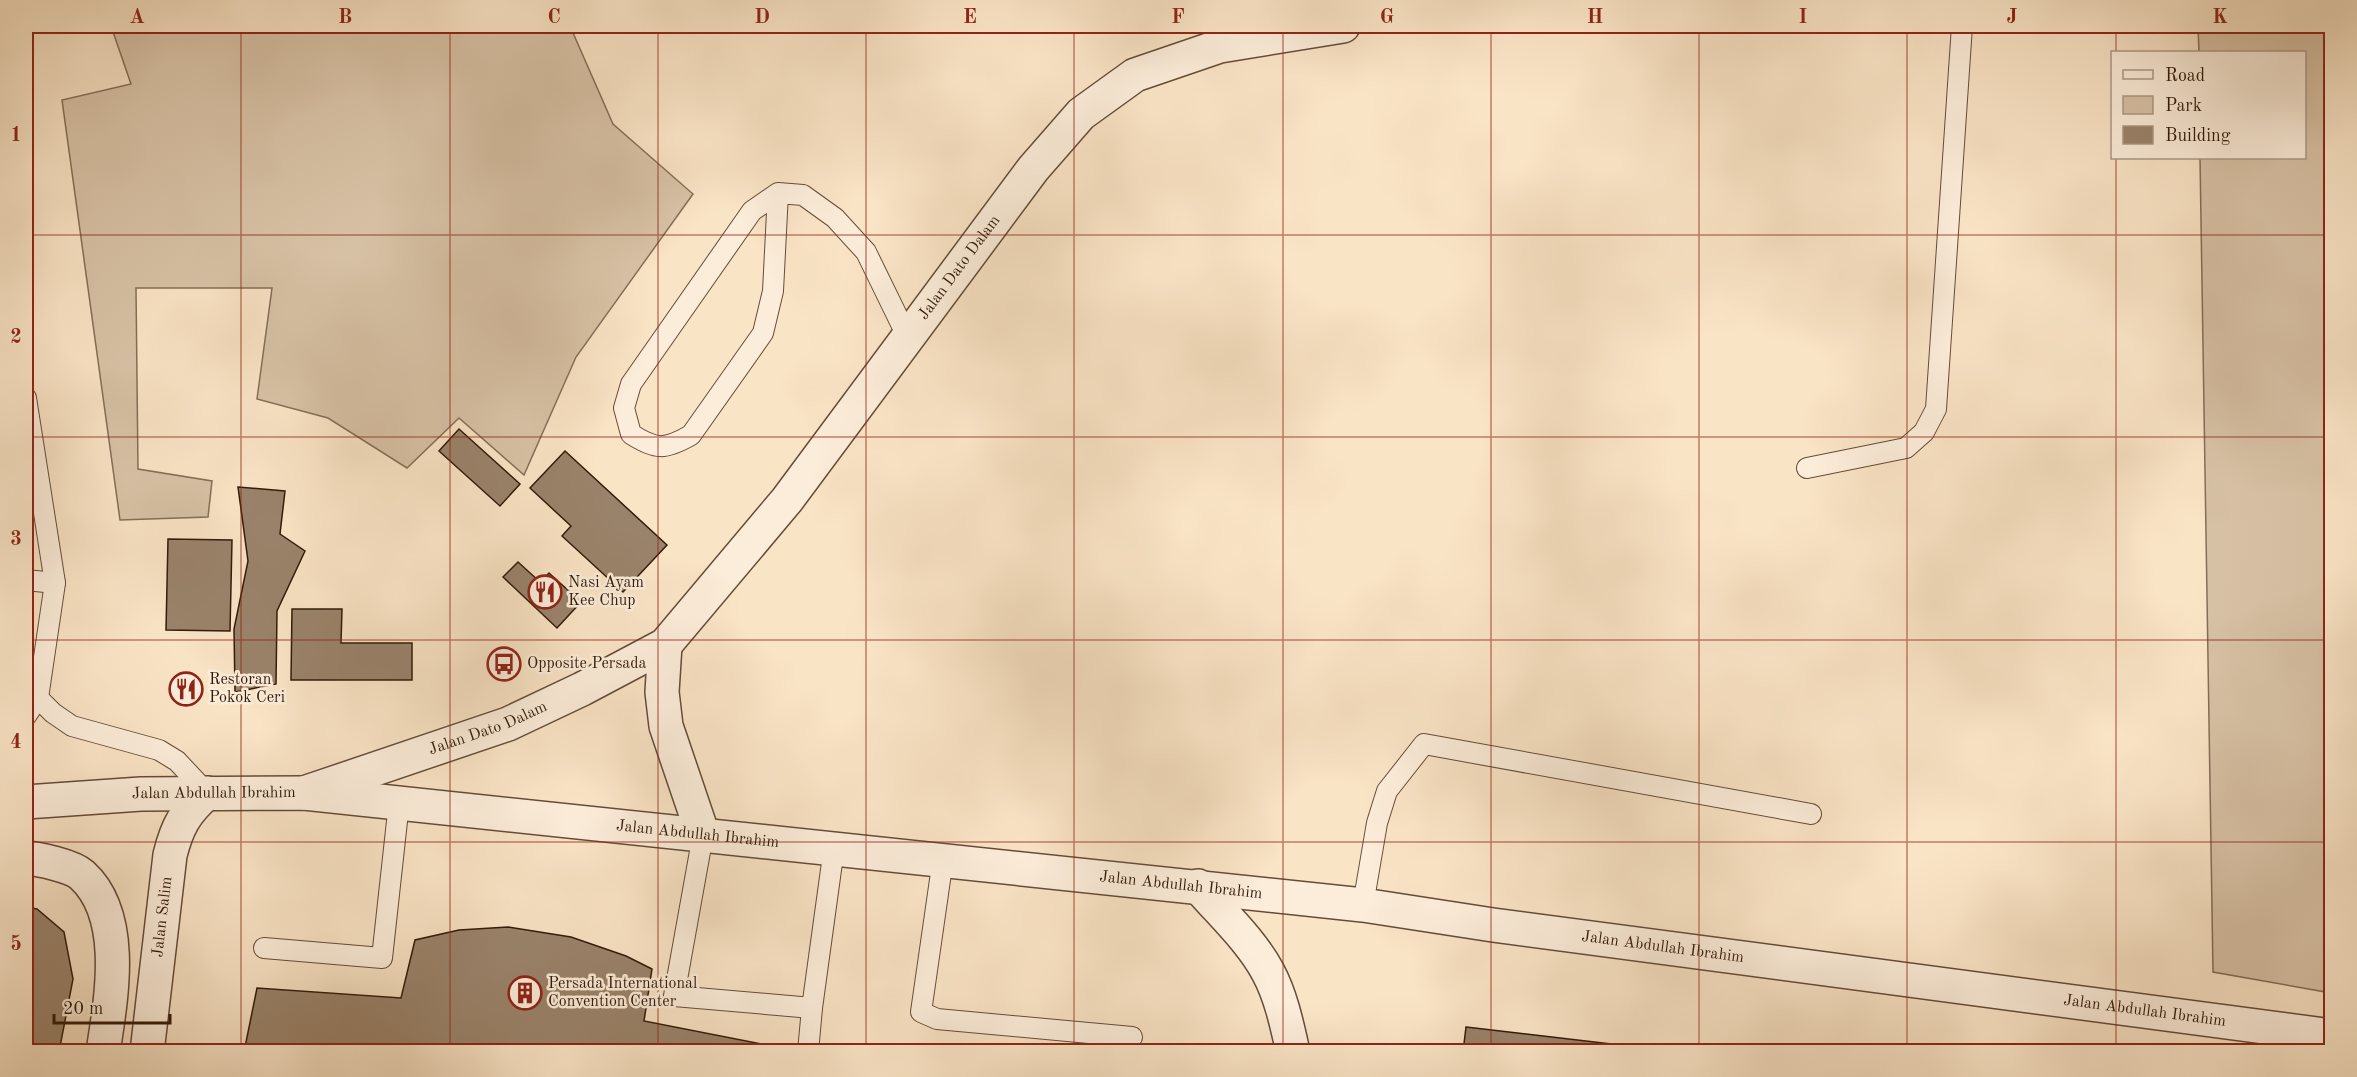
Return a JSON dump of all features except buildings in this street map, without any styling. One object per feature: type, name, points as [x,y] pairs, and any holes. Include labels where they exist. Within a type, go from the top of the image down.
[{"type":"street","name":"Jalan Dato Dalam","points":[[304,793],[507,724],[582,689],[665,645],[787,500],[1033,169],[1081,114],[1136,75],[1220,45],[1343,26]]},
{"type":"street","points":[[665,645],[662,692],[666,726],[703,835]]},
{"type":"street","name":"Jalan Salim","points":[[147,1052],[170,855],[175,835],[185,814],[207,793]]},
{"type":"street","name":"Jalan Abdullah Ibrahim","points":[[26,802],[102,796],[304,793],[1363,905],[1493,925],[2331,1036]]},
{"type":"street","points":[[26,858],[44,860],[81,874],[102,903],[114,952],[110,1008],[103,1052]]},
{"type":"street","points":[[1198,886],[1245,940],[1268,972],[1285,1018],[1293,1052]]},
{"type":"lane","points":[[1808,468],[1906,448],[1924,432],[1936,409],[1962,26]]},
{"type":"lane","points":[[778,193],[773,291],[764,333],[691,435],[673,446],[649,445],[631,434],[624,408],[631,384],[752,211],[778,193],[803,195],[835,218],[866,252],[908,338]]},
{"type":"lane","points":[[26,398],[55,583],[38,698],[26,716]]},
{"type":"lane","points":[[26,580],[55,583]]},
{"type":"lane","points":[[38,698],[53,713],[72,726],[159,750],[177,761],[207,793]]},
{"type":"lane","points":[[1363,905],[1377,823],[1387,791],[1424,744],[1811,814]]},
{"type":"lane","points":[[264,948],[382,958],[399,803]]},
{"type":"lane","points":[[703,835],[674,996],[812,1008]]},
{"type":"lane","points":[[808,1052],[834,848]]},
{"type":"lane","points":[[943,859],[921,1012],[937,1019],[1132,1037]]},
{"type":"green space","points":[[111,26],[570,26],[613,124],[693,194],[576,357],[524,475],[459,418],[407,468],[328,418],[257,399],[272,288],[136,288],[138,469],[212,481],[208,517],[120,520],[62,100],[131,84]]},
{"type":"green space","points":[[2198,26],[2331,26],[2331,993],[2213,972],[2200,159],[2306,159],[2306,51],[2199,51]]},
{"type":"place","name":"Nasi Ayam Kee Chup","points":[[545,592]]},
{"type":"place","name":"Opposite Persada","points":[[504,664]]},
{"type":"place","name":"Restoran Pokok Ceri","points":[[186,689]]},
{"type":"place","name":"Persada International Convention Center","points":[[525,993]]}]
